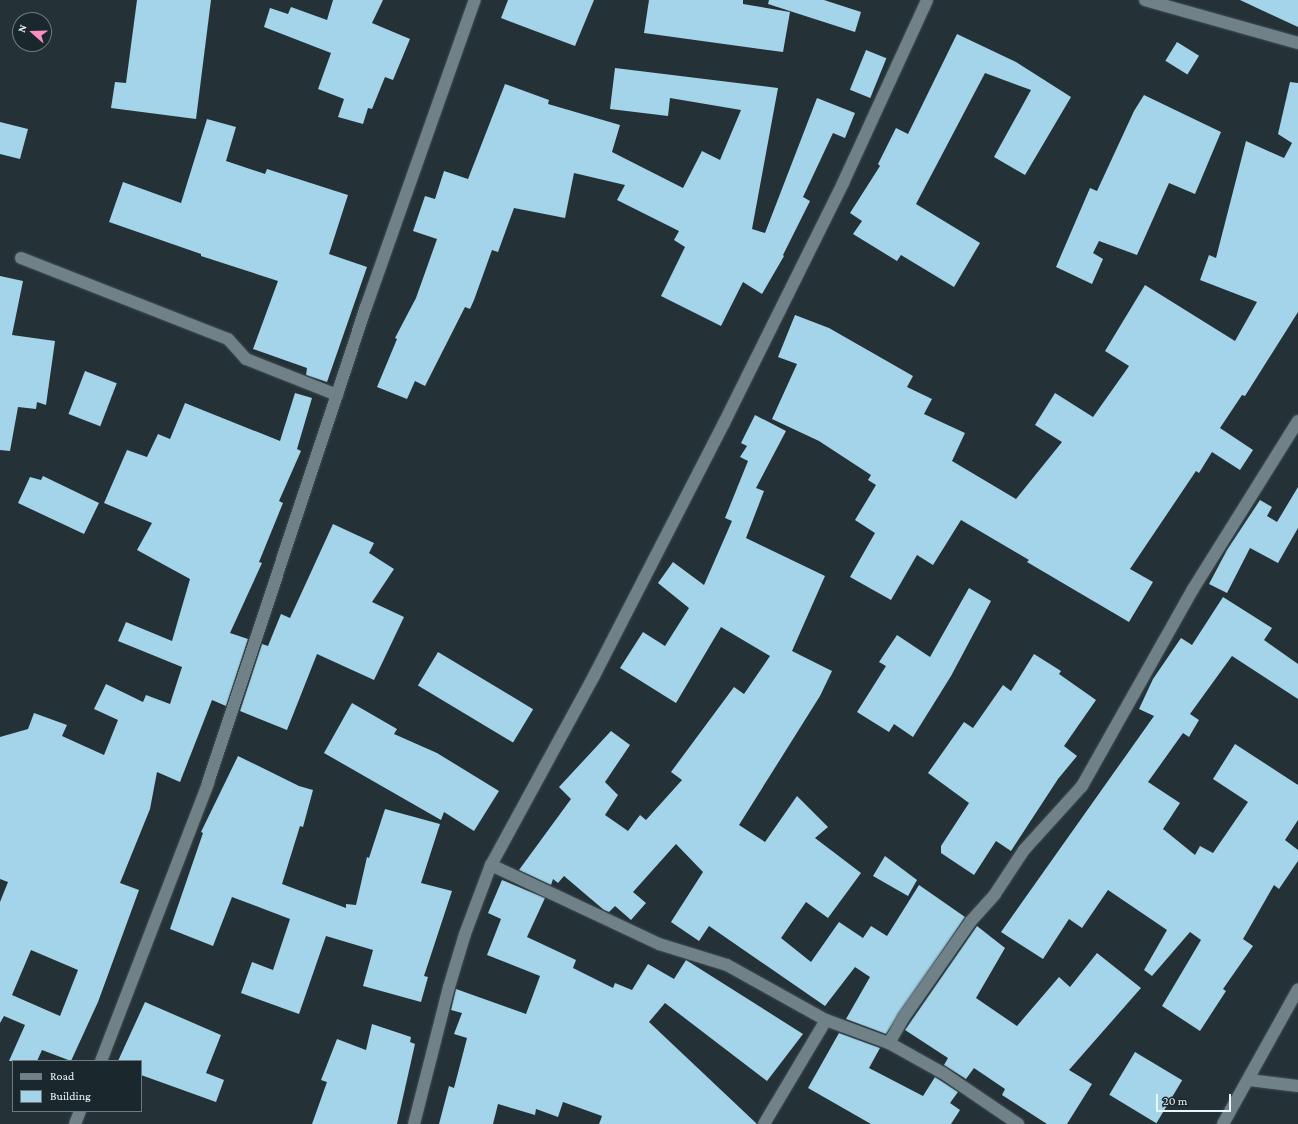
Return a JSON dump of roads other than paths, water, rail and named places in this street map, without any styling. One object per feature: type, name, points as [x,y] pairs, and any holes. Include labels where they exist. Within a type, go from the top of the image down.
[{"type":"street","points":[[101,1060],[208,783],[337,395],[475,0]]},
{"type":"street","points":[[414,1124],[449,987],[465,934],[491,865],[594,676],[724,423],[843,183],[927,0]]},
{"type":"street","points":[[1145,0],[1298,43]]},
{"type":"street","points":[[21,258],[228,338],[246,359],[337,395]]},
{"type":"street","points":[[889,1043],[904,1018],[971,921],[995,894],[1024,850],[1082,786],[1193,589],[1298,421]]},
{"type":"street","points":[[491,865],[659,944],[727,965],[826,1020],[889,1043],[943,1073],[1018,1124]]},
{"type":"street","points":[[1223,1124],[1250,1080],[1298,989]]},
{"type":"street","points":[[764,1124],[826,1020]]},
{"type":"street","points":[[1250,1080],[1298,1086]]},
{"type":"street","points":[[75,1124],[80,1112]]}]
